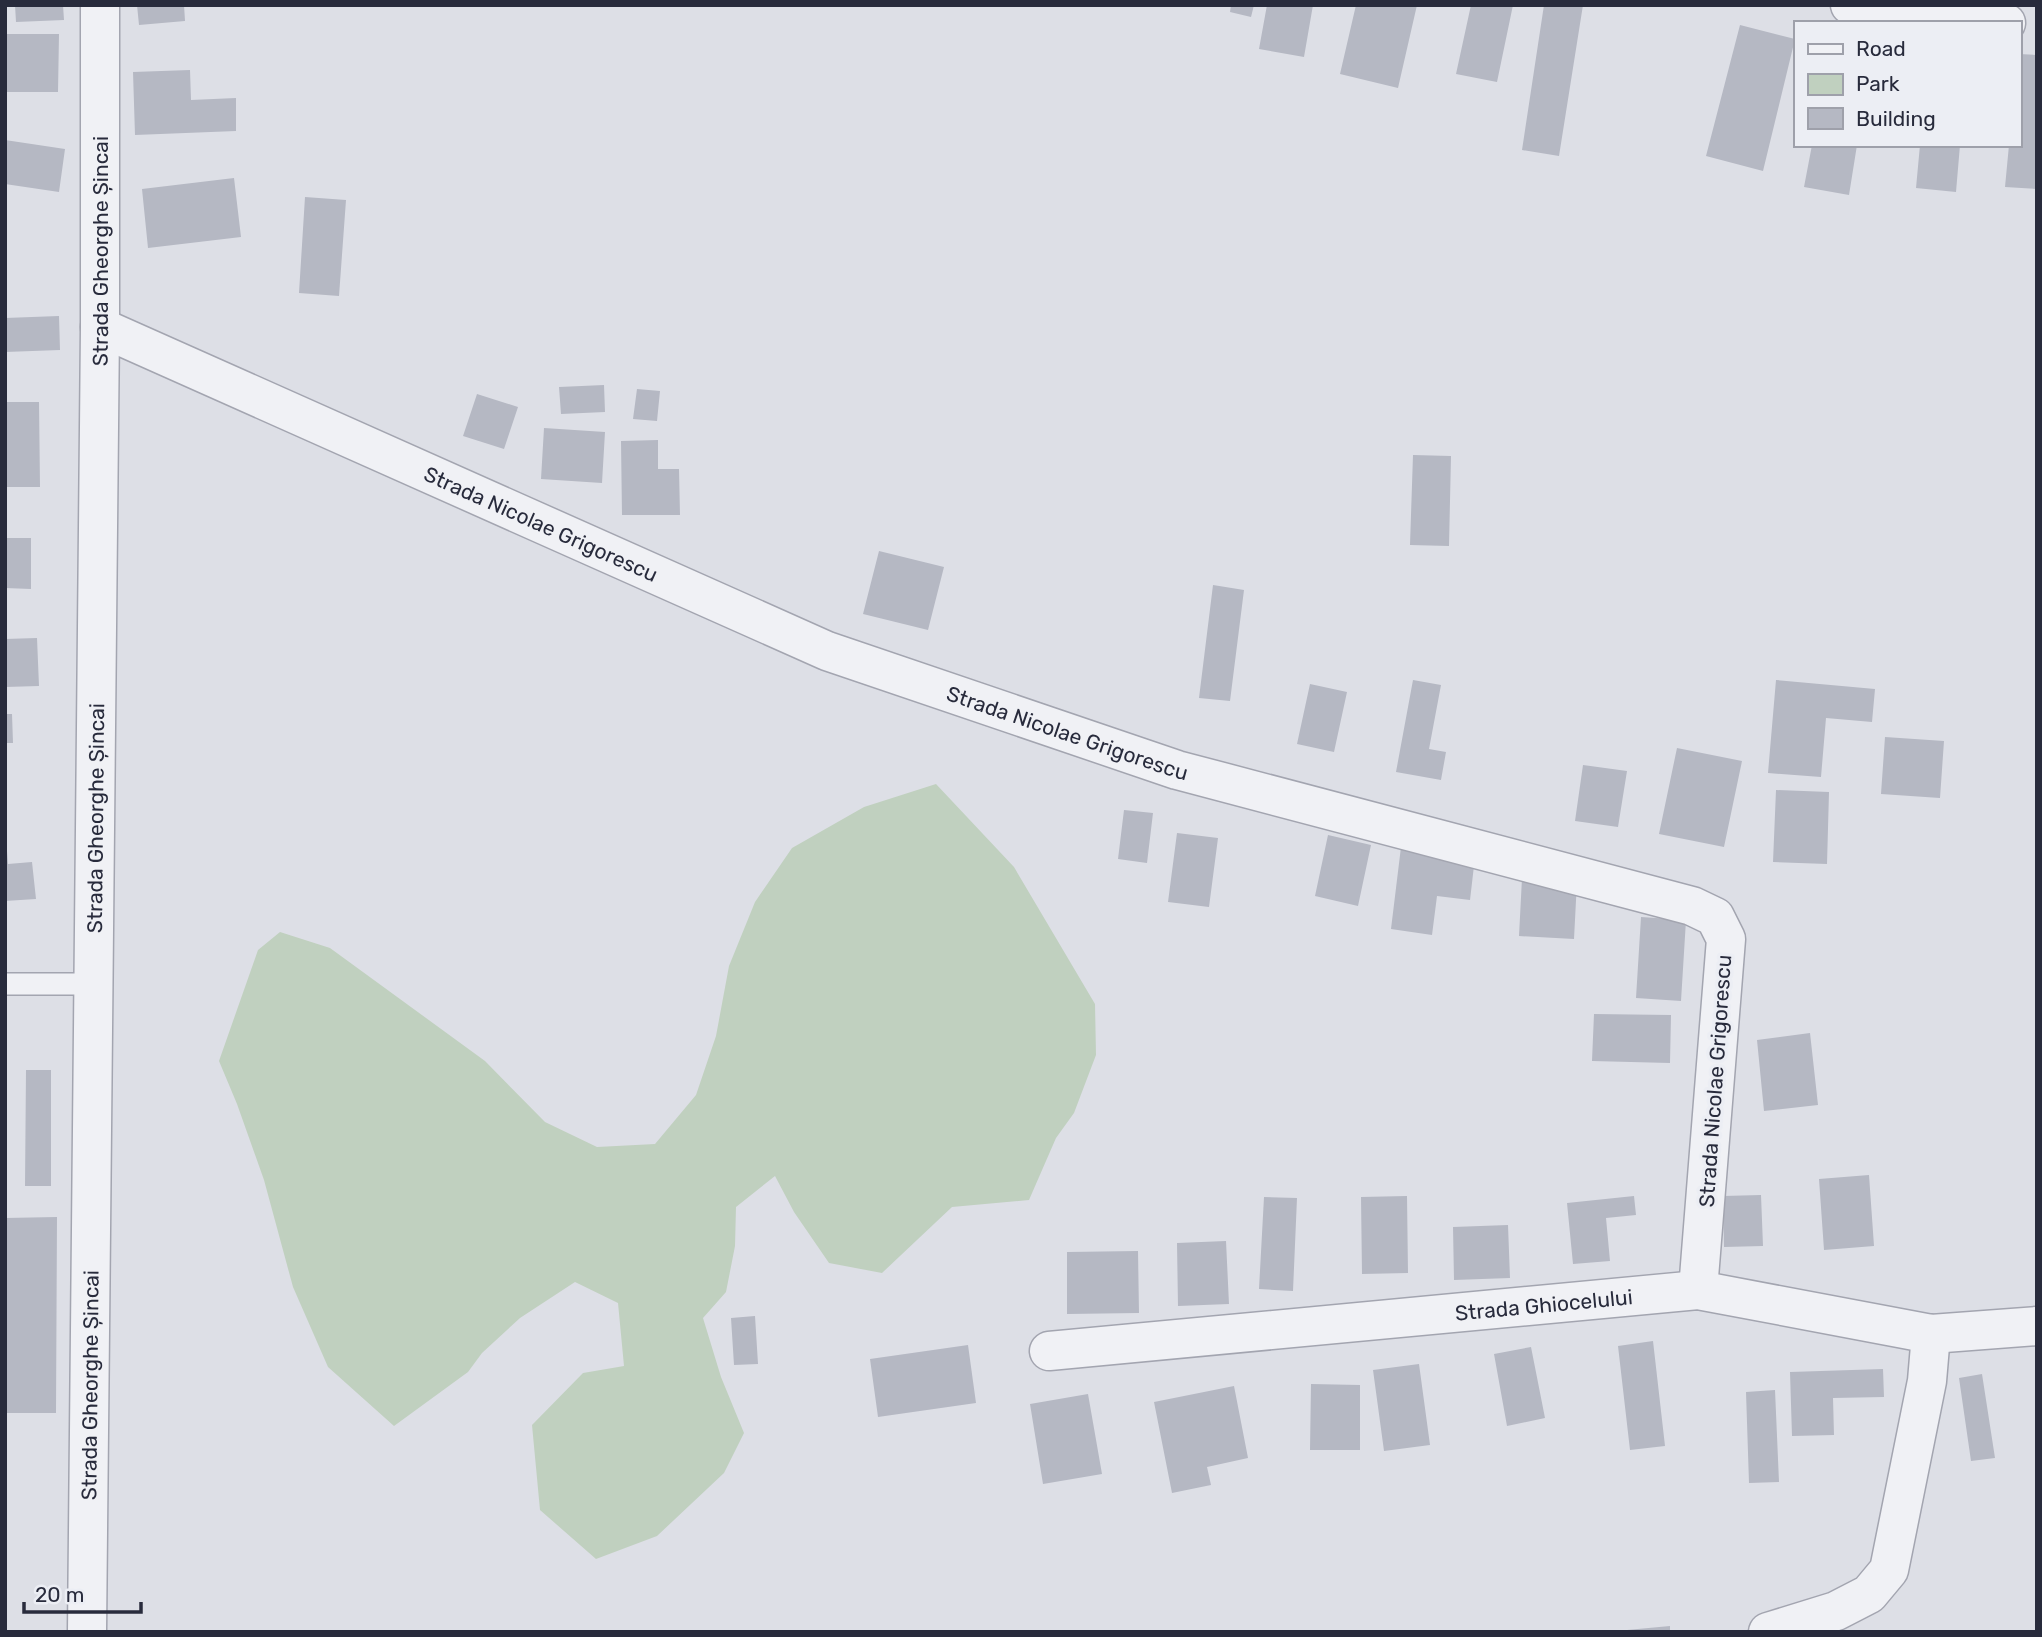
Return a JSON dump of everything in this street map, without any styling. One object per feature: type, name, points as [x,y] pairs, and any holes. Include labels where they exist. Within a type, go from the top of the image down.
[{"type":"street","name":"Strada Gheorghe Șincai","points":[[88,1632],[100,327],[100,5]]},
{"type":"street","points":[[1850,5],[1898,15],[1979,21]]},
{"type":"street","name":"Strada Nicolae Grigorescu","points":[[100,327],[827,651],[1177,770],[1692,906],[1715,917],[1726,939],[1698,1290]]},
{"type":"street","name":"Strada Ghiocelului","points":[[1049,1351],[1698,1290],[1931,1334],[2037,1326]]},
{"type":"street","points":[[1784,1629],[1836,1611],[1869,1594],[1889,1570],[1927,1381],[1931,1334]]},
{"type":"lane","points":[[5,984],[93,984]]},
{"type":"green space","points":[[936,784],[1014,867],[1095,1004],[1096,1055],[1074,1113],[1056,1138],[1029,1200],[952,1207],[882,1273],[829,1263],[794,1212],[775,1176],[736,1207],[735,1246],[726,1292],[703,1318],[721,1377],[744,1433],[724,1473],[657,1536],[596,1559],[540,1510],[532,1425],[583,1373],[624,1366],[618,1303],[575,1282],[520,1318],[482,1353],[468,1372],[394,1426],[328,1367],[293,1287],[264,1180],[219,1061],[258,950],[280,932],[330,948],[485,1061],[545,1122],[597,1147],[655,1144],[696,1095],[716,1036],[729,966],[755,902],[792,848],[864,807]]},
{"type":"building","points":[[15,5],[63,5],[64,20],[16,22]]},
{"type":"building","points":[[137,5],[184,5],[185,21],[139,25]]},
{"type":"building","points":[[1231,5],[1254,5],[1251,17],[1230,12]]},
{"type":"building","points":[[1267,5],[1313,5],[1304,57],[1259,49]]},
{"type":"building","points":[[1356,5],[1417,5],[1398,88],[1340,74]]},
{"type":"building","points":[[1471,5],[1513,5],[1497,82],[1456,74]]},
{"type":"building","points":[[1544,5],[1583,5],[1559,156],[1522,150]]},
{"type":"building","points":[[1740,25],[1794,39],[1763,171],[1706,156]]},
{"type":"building","points":[[5,34],[59,34],[58,92],[5,92]]},
{"type":"building","points":[[2021,54],[2037,55],[2037,189],[2005,187],[2009,147],[2021,147]]},
{"type":"building","points":[[190,70],[191,100],[236,98],[236,131],[135,135],[133,72]]},
{"type":"building","points":[[5,140],[65,149],[59,192],[5,184]]},
{"type":"building","points":[[1812,147],[1857,147],[1849,195],[1804,187]]},
{"type":"building","points":[[1920,147],[1960,147],[1956,192],[1916,188]]},
{"type":"building","points":[[234,178],[241,237],[148,248],[142,189]]},
{"type":"building","points":[[305,197],[346,200],[339,296],[299,293]]},
{"type":"building","points":[[59,316],[60,350],[5,352],[5,318]]},
{"type":"building","points":[[604,385],[605,412],[561,414],[559,387]]},
{"type":"building","points":[[637,389],[660,391],[657,421],[633,419]]},
{"type":"building","points":[[477,394],[518,407],[504,449],[463,436]]},
{"type":"building","points":[[5,402],[39,402],[40,487],[5,487]]},
{"type":"building","points":[[544,428],[605,432],[602,483],[541,479]]},
{"type":"building","points":[[658,440],[658,469],[679,469],[680,515],[622,515],[621,441]]},
{"type":"building","points":[[1413,455],[1451,456],[1449,546],[1410,545]]},
{"type":"building","points":[[5,538],[31,538],[31,589],[5,588]]},
{"type":"building","points":[[879,551],[944,567],[928,630],[863,614]]},
{"type":"building","points":[[1213,585],[1244,590],[1230,701],[1199,698]]},
{"type":"building","points":[[37,638],[39,686],[5,687],[5,639]]},
{"type":"building","points":[[1413,680],[1441,685],[1429,749],[1446,752],[1441,780],[1396,772]]},
{"type":"building","points":[[1776,680],[1875,689],[1872,722],[1826,718],[1821,777],[1768,773]]},
{"type":"building","points":[[1310,684],[1347,692],[1334,752],[1297,744]]},
{"type":"building","points":[[5,714],[12,714],[13,743],[5,743]]},
{"type":"building","points":[[1885,737],[1944,741],[1940,798],[1881,794]]},
{"type":"building","points":[[1677,748],[1742,761],[1724,847],[1659,834]]},
{"type":"building","points":[[1583,765],[1627,771],[1618,827],[1575,821]]},
{"type":"building","points":[[1776,790],[1829,792],[1827,864],[1773,862]]},
{"type":"building","points":[[1124,810],[1153,813],[1147,863],[1118,859]]},
{"type":"building","points":[[1177,833],[1218,838],[1209,907],[1168,902]]},
{"type":"building","points":[[1328,835],[1371,845],[1358,906],[1315,896]]},
{"type":"building","points":[[1401,847],[1475,857],[1470,900],[1437,896],[1432,935],[1391,929]]},
{"type":"building","points":[[5,851],[8,864],[32,862],[36,899],[5,901]]},
{"type":"building","points":[[1522,878],[1577,881],[1574,939],[1519,936]]},
{"type":"building","points":[[1641,917],[1686,920],[1681,1001],[1636,998]]},
{"type":"building","points":[[1594,1014],[1671,1015],[1670,1063],[1592,1061]]},
{"type":"building","points":[[1810,1033],[1818,1105],[1764,1111],[1757,1040]]},
{"type":"building","points":[[26,1070],[51,1070],[51,1186],[25,1186]]},
{"type":"building","points":[[1869,1175],[1874,1246],[1824,1250],[1819,1179]]},
{"type":"building","points":[[1761,1195],[1763,1246],[1724,1247],[1723,1196]]},
{"type":"building","points":[[1407,1196],[1408,1273],[1362,1274],[1361,1197]]},
{"type":"building","points":[[1634,1196],[1636,1215],[1606,1218],[1610,1261],[1573,1264],[1567,1203]]},
{"type":"building","points":[[1264,1197],[1297,1198],[1293,1291],[1259,1289]]},
{"type":"building","points":[[57,1217],[56,1413],[5,1413],[5,1218]]},
{"type":"building","points":[[1508,1225],[1510,1278],[1454,1280],[1453,1227]]},
{"type":"building","points":[[1226,1241],[1229,1304],[1178,1306],[1177,1243]]},
{"type":"building","points":[[1138,1251],[1139,1313],[1067,1314],[1067,1252]]},
{"type":"building","points":[[755,1316],[758,1364],[734,1365],[731,1318]]},
{"type":"building","points":[[1653,1341],[1665,1446],[1630,1450],[1618,1346]]},
{"type":"building","points":[[968,1345],[976,1403],[878,1417],[870,1359]]},
{"type":"building","points":[[1531,1347],[1545,1418],[1507,1426],[1494,1354]]},
{"type":"building","points":[[1419,1364],[1430,1445],[1384,1451],[1373,1370]]},
{"type":"building","points":[[1883,1369],[1884,1397],[1833,1398],[1834,1435],[1792,1436],[1790,1372]]},
{"type":"building","points":[[1982,1374],[1995,1458],[1971,1461],[1959,1378]]},
{"type":"building","points":[[1311,1384],[1360,1385],[1360,1450],[1310,1450]]},
{"type":"building","points":[[1234,1386],[1248,1458],[1207,1467],[1211,1485],[1172,1493],[1154,1402]]},
{"type":"building","points":[[1775,1390],[1779,1482],[1749,1483],[1746,1392]]},
{"type":"building","points":[[1088,1394],[1102,1474],[1043,1484],[1030,1404]]},
{"type":"building","points":[[1670,1626],[1670,1632],[1627,1632],[1627,1630]]}]
